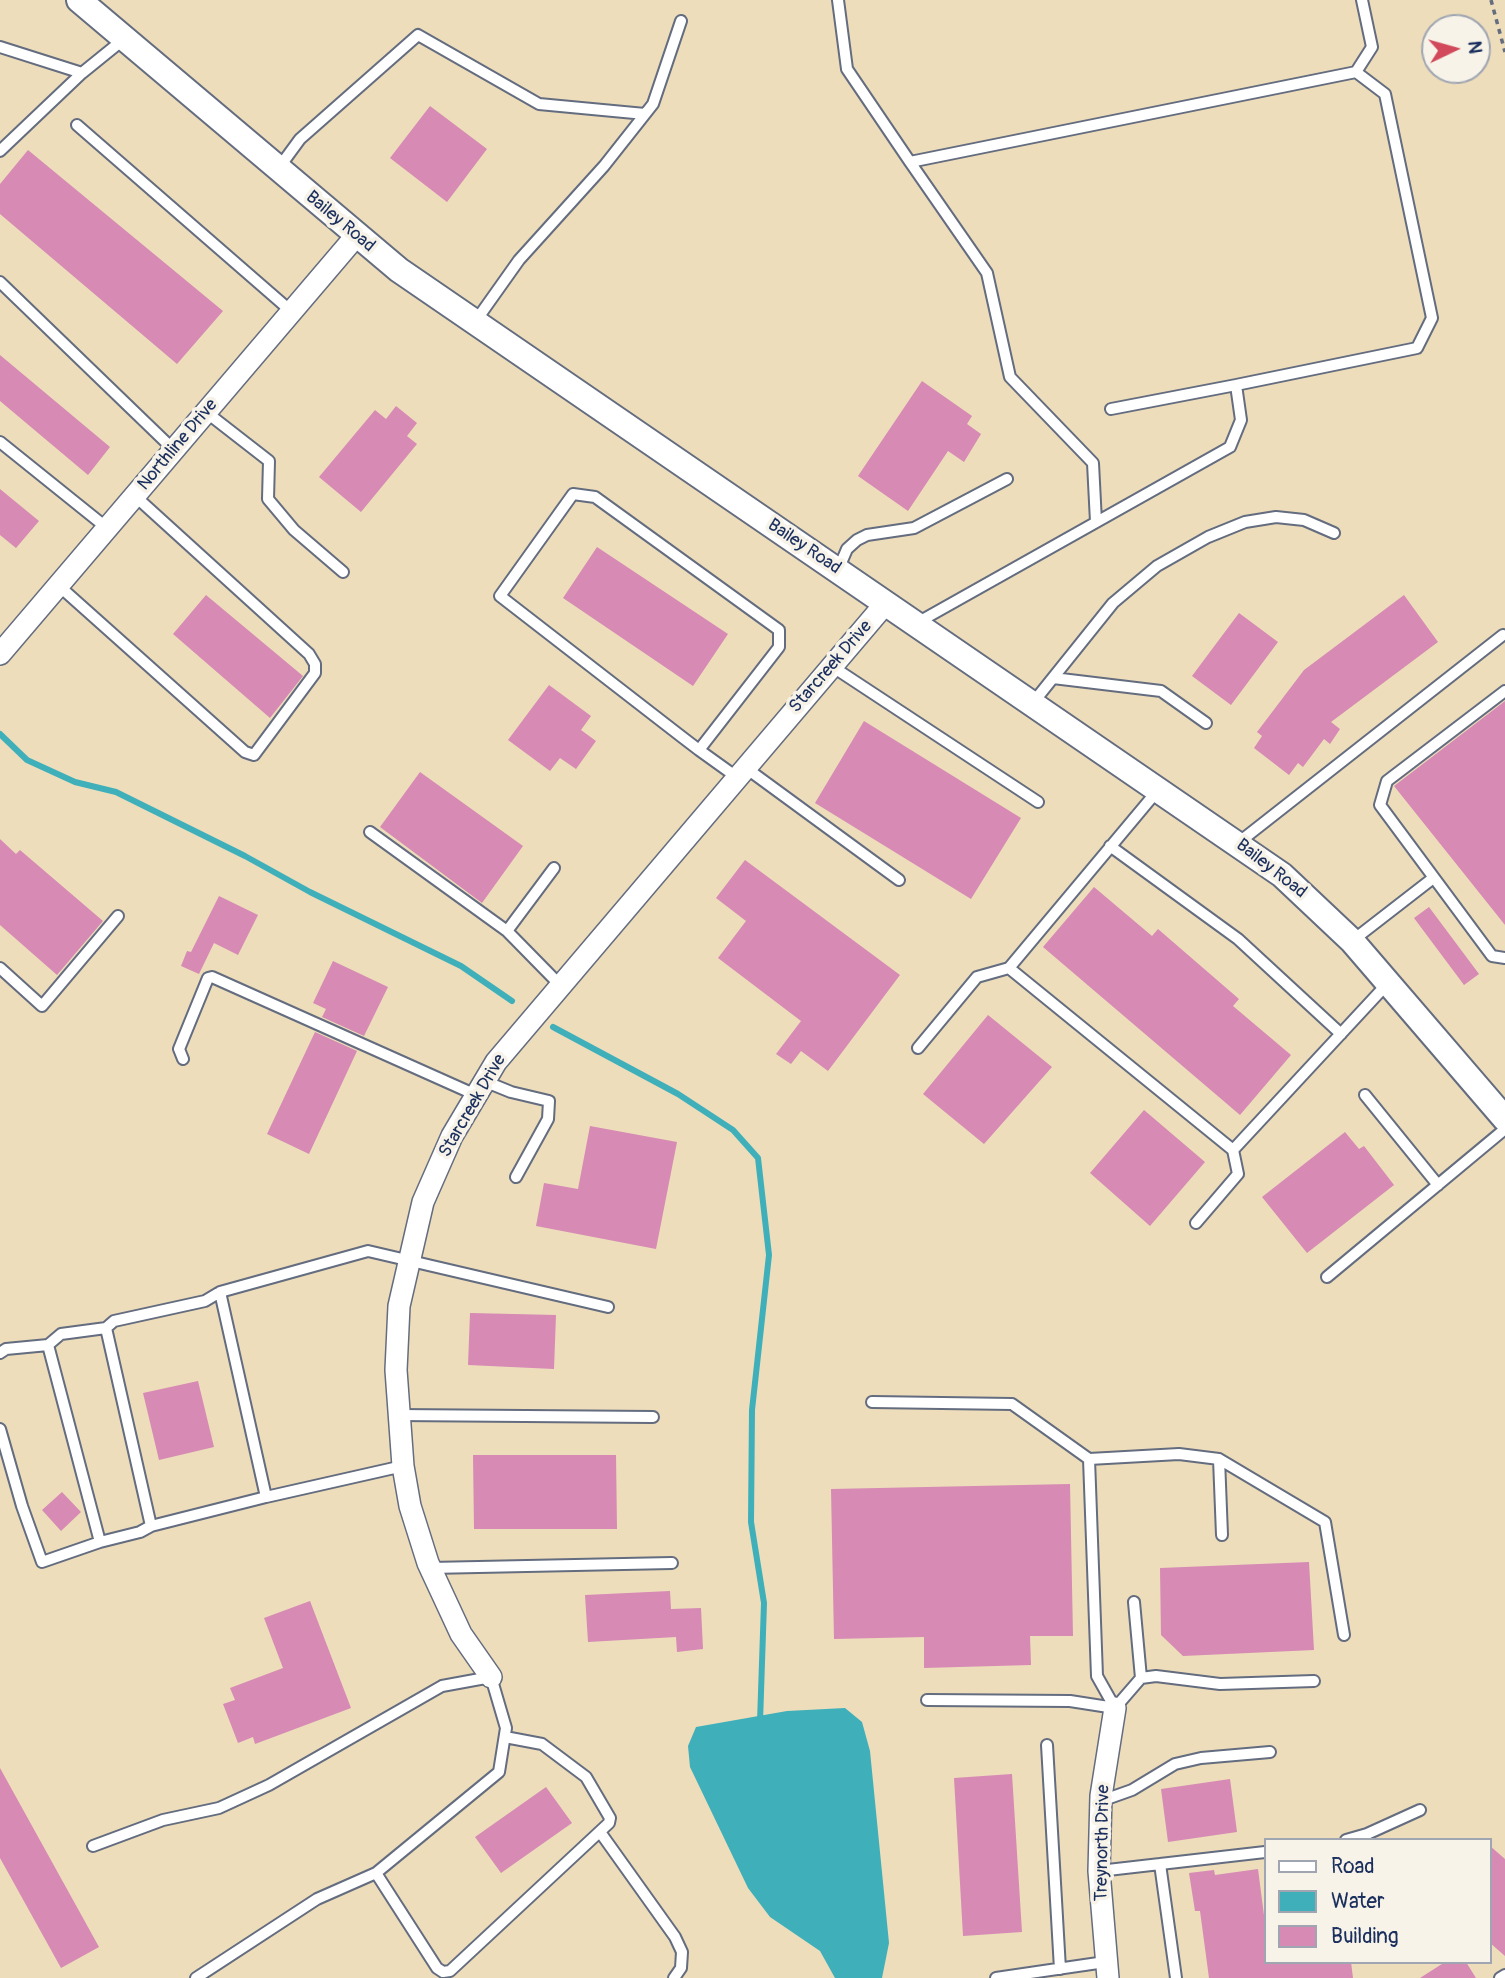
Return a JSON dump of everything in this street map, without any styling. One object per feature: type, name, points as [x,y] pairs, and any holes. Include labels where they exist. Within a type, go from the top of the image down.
[{"type":"street","name":"Bailey Road","points":[[79,0],[126,37],[356,236],[474,324],[1238,843],[1301,891],[1352,941],[1505,1119]]},
{"type":"street","name":"Northline Drive","points":[[0,654],[356,236]]},
{"type":"street","name":"Starcreek Drive","points":[[491,1677],[461,1634],[430,1569],[410,1506],[403,1466],[397,1415],[399,1306],[423,1202],[452,1136],[496,1062],[885,604]]},
{"type":"street","name":"Treynorth Drive","points":[[1106,1970],[1099,1871],[1101,1801],[1115,1708]]},
{"type":"lane","points":[[838,0],[847,69],[987,272],[1010,377],[1093,463],[1096,522]]},
{"type":"lane","points":[[910,162],[1356,72],[1372,47],[1362,0]]},
{"type":"lane","points":[[474,324],[519,260],[653,104],[681,21]]},
{"type":"lane","points":[[278,169],[300,139],[418,35],[539,104],[645,114]]},
{"type":"lane","points":[[0,151],[82,72],[126,37]]},
{"type":"lane","points":[[0,47],[82,72]]},
{"type":"lane","points":[[1111,409],[1417,348],[1433,318],[1385,94],[1356,72]]},
{"type":"lane","points":[[77,125],[292,312]]},
{"type":"lane","points":[[0,282],[174,450]]},
{"type":"lane","points":[[915,624],[1230,447],[1241,420],[1236,385]]},
{"type":"lane","points":[[206,412],[269,461],[268,499],[294,530],[343,572]]},
{"type":"lane","points":[[0,442],[107,528]]},
{"type":"lane","points":[[838,570],[847,549],[856,540],[923,524],[1007,479]]},
{"type":"lane","points":[[699,750],[779,647],[779,630],[595,497],[573,494],[500,596],[699,750],[742,773],[899,880]]},
{"type":"lane","points":[[58,585],[245,752],[254,755],[315,673],[315,664],[309,654],[135,496]]},
{"type":"lane","points":[[1032,704],[1113,603],[1157,566],[1208,537],[1245,522],[1276,517],[1304,520],[1334,533]]},
{"type":"lane","points":[[1238,843],[1503,635]]},
{"type":"lane","points":[[833,667],[1038,802]]},
{"type":"lane","points":[[1053,678],[1161,691],[1206,723]]},
{"type":"lane","points":[[1505,691],[1387,781],[1380,805],[1432,879],[1492,956],[1505,958]]},
{"type":"lane","points":[[918,1048],[977,977],[1009,968],[1158,789]]},
{"type":"lane","points":[[370,832],[507,931],[560,985]]},
{"type":"lane","points":[[1110,846],[1238,939],[1341,1034]]},
{"type":"lane","points":[[507,931],[554,868]]},
{"type":"lane","points":[[1352,941],[1432,879]]},
{"type":"lane","points":[[0,968],[42,1006],[118,916]]},
{"type":"lane","points":[[1009,968],[1233,1150],[1238,1174],[1196,1223]]},
{"type":"lane","points":[[183,1059],[179,1049],[208,978],[212,977],[480,1088],[549,1101],[548,1119],[516,1177]]},
{"type":"lane","points":[[1233,1150],[1388,983]]},
{"type":"lane","points":[[1365,1095],[1438,1185]]},
{"type":"lane","points":[[1327,1277],[1505,1129]]},
{"type":"lane","points":[[0,1353],[6,1349],[48,1345],[61,1334],[106,1328],[114,1321],[205,1301],[220,1292],[325,1266],[368,1251],[608,1307]]},
{"type":"lane","points":[[220,1292],[266,1497]]},
{"type":"lane","points":[[106,1328],[151,1526]]},
{"type":"lane","points":[[48,1345],[100,1542]]},
{"type":"lane","points":[[872,1402],[1012,1404],[1088,1459],[1179,1454],[1219,1459],[1325,1522],[1344,1634]]},
{"type":"lane","points":[[397,1415],[653,1417]]},
{"type":"lane","points":[[0,1429],[22,1506],[42,1562],[100,1542],[140,1532],[151,1526],[403,1466]]},
{"type":"lane","points":[[1088,1459],[1097,1676],[1115,1708]]},
{"type":"lane","points":[[1219,1459],[1222,1535]]},
{"type":"lane","points":[[430,1569],[672,1563]]},
{"type":"lane","points":[[1134,1602],[1141,1678]]},
{"type":"lane","points":[[1115,1708],[1141,1678],[1156,1676],[1220,1684],[1314,1681]]},
{"type":"lane","points":[[93,1846],[163,1820],[219,1808],[281,1778],[442,1686],[491,1677],[506,1728],[499,1772],[376,1873],[317,1899],[196,1978]]},
{"type":"lane","points":[[927,1700],[1070,1700],[1115,1708]]},
{"type":"lane","points":[[376,1873],[437,1968],[450,1971],[609,1823],[610,1818],[586,1777],[542,1744],[505,1737]]},
{"type":"lane","points":[[1047,1745],[1060,1969]]},
{"type":"lane","points":[[1101,1801],[1132,1790],[1175,1764],[1201,1758],[1270,1752]]},
{"type":"lane","points":[[1353,1838],[1420,1810]]},
{"type":"lane","points":[[600,1832],[675,1937],[682,1952],[681,1968],[674,1978]]},
{"type":"lane","points":[[1099,1871],[1264,1852]]},
{"type":"lane","points":[[1160,1864],[1176,1978]]},
{"type":"lane","points":[[996,1978],[1060,1969],[1106,1970]]},
{"type":"lane","points":[[1500,1978],[1505,1975]]},
{"type":"path","points":[[1491,0],[1505,52]]},
{"type":"water","points":[[845,1708],[862,1722],[870,1751],[889,1943],[882,1978],[835,1978],[820,1951],[770,1917],[748,1888],[690,1767],[688,1746],[696,1727],[787,1711]]},
{"type":"building","points":[[430,106],[487,149],[447,202],[390,158]]},
{"type":"building","points":[[28,150],[223,311],[177,364],[0,214],[0,184]]},
{"type":"building","points":[[0,355],[110,447],[88,475],[0,401]]},
{"type":"building","points":[[922,381],[972,416],[967,424],[981,434],[964,462],[948,451],[908,511],[858,476]]},
{"type":"building","points":[[396,406],[417,423],[407,436],[417,444],[361,512],[319,477],[375,410],[386,419]]},
{"type":"building","points":[[0,489],[39,521],[16,548],[0,535]]},
{"type":"building","points":[[597,547],[728,634],[693,686],[563,598]]},
{"type":"building","points":[[206,595],[303,676],[270,718],[173,634]]},
{"type":"building","points":[[1404,595],[1438,642],[1331,722],[1340,729],[1330,744],[1324,739],[1303,767],[1298,763],[1289,775],[1254,748],[1262,736],[1257,732],[1304,670]]},
{"type":"building","points":[[1239,613],[1278,642],[1231,705],[1192,676]]},
{"type":"building","points":[[549,685],[591,716],[581,730],[596,741],[576,769],[560,758],[550,771],[508,740]]},
{"type":"building","points":[[1505,701],[1505,925],[1394,786]]},
{"type":"building","points":[[864,721],[1021,818],[971,899],[815,803]]},
{"type":"building","points":[[420,772],[523,846],[482,903],[380,827]]},
{"type":"building","points":[[0,839],[16,854],[20,850],[103,921],[57,975],[0,925]]},
{"type":"building","points":[[745,860],[900,975],[828,1071],[801,1051],[791,1064],[776,1054],[801,1021],[718,958],[746,921],[716,898]]},
{"type":"building","points":[[1094,887],[1152,936],[1158,929],[1239,999],[1233,1006],[1291,1055],[1240,1115],[1043,947]]},
{"type":"building","points":[[219,896],[258,915],[238,955],[214,943],[199,974],[181,966],[187,951],[191,952]]},
{"type":"building","points":[[1429,907],[1479,974],[1464,985],[1414,918]]},
{"type":"building","points":[[333,961],[388,987],[364,1036],[322,1017],[326,1009],[313,1003]]},
{"type":"building","points":[[988,1015],[1052,1067],[984,1144],[923,1094]]},
{"type":"building","points":[[315,1032],[357,1051],[309,1154],[267,1134]]},
{"type":"building","points":[[1144,1110],[1205,1162],[1150,1226],[1090,1173]]},
{"type":"building","points":[[590,1126],[677,1142],[656,1249],[536,1226],[544,1183],[578,1189]]},
{"type":"building","points":[[1345,1132],[1359,1149],[1364,1146],[1394,1185],[1307,1253],[1262,1197]]},
{"type":"building","points":[[470,1313],[556,1315],[554,1369],[468,1365]]},
{"type":"building","points":[[198,1381],[214,1447],[159,1460],[143,1393]]},
{"type":"building","points":[[473,1455],[616,1455],[617,1529],[474,1529]]},
{"type":"building","points":[[1070,1484],[1073,1636],[1030,1636],[1031,1665],[924,1668],[924,1637],[834,1639],[831,1489]]},
{"type":"building","points":[[62,1492],[81,1512],[61,1531],[42,1510]]},
{"type":"building","points":[[1309,1562],[1314,1650],[1183,1656],[1161,1635],[1160,1568]]},
{"type":"building","points":[[670,1591],[671,1609],[701,1608],[703,1649],[677,1652],[676,1637],[588,1642],[585,1595]]},
{"type":"building","points":[[310,1601],[351,1708],[255,1744],[253,1737],[238,1743],[223,1704],[235,1700],[230,1688],[283,1668],[264,1618]]},
{"type":"building","points":[[0,1768],[99,1947],[61,1968],[0,1858]]},
{"type":"building","points":[[1012,1774],[1022,1932],[963,1936],[954,1778]]},
{"type":"building","points":[[1230,1779],[1237,1832],[1168,1842],[1161,1789]]},
{"type":"building","points":[[546,1787],[572,1823],[501,1873],[475,1837]]},
{"type":"building","points":[[1491,1847],[1505,1859],[1505,1956],[1491,1944]]},
{"type":"building","points":[[1258,1869],[1264,1915],[1264,1964],[1351,1964],[1353,1978],[1209,1978],[1200,1911],[1195,1911],[1189,1873],[1214,1870],[1215,1875]]},
{"type":"building","points":[[1442,1964],[1467,1964],[1476,1978],[1420,1978]]},
{"type":"waterway","points":[[0,734],[27,760],[75,782],[116,792],[245,856],[310,892],[461,966],[512,1001]]},
{"type":"waterway","points":[[553,1027],[678,1094],[733,1130],[758,1158],[769,1255],[752,1410],[751,1522],[764,1603],[760,1722]]}]
